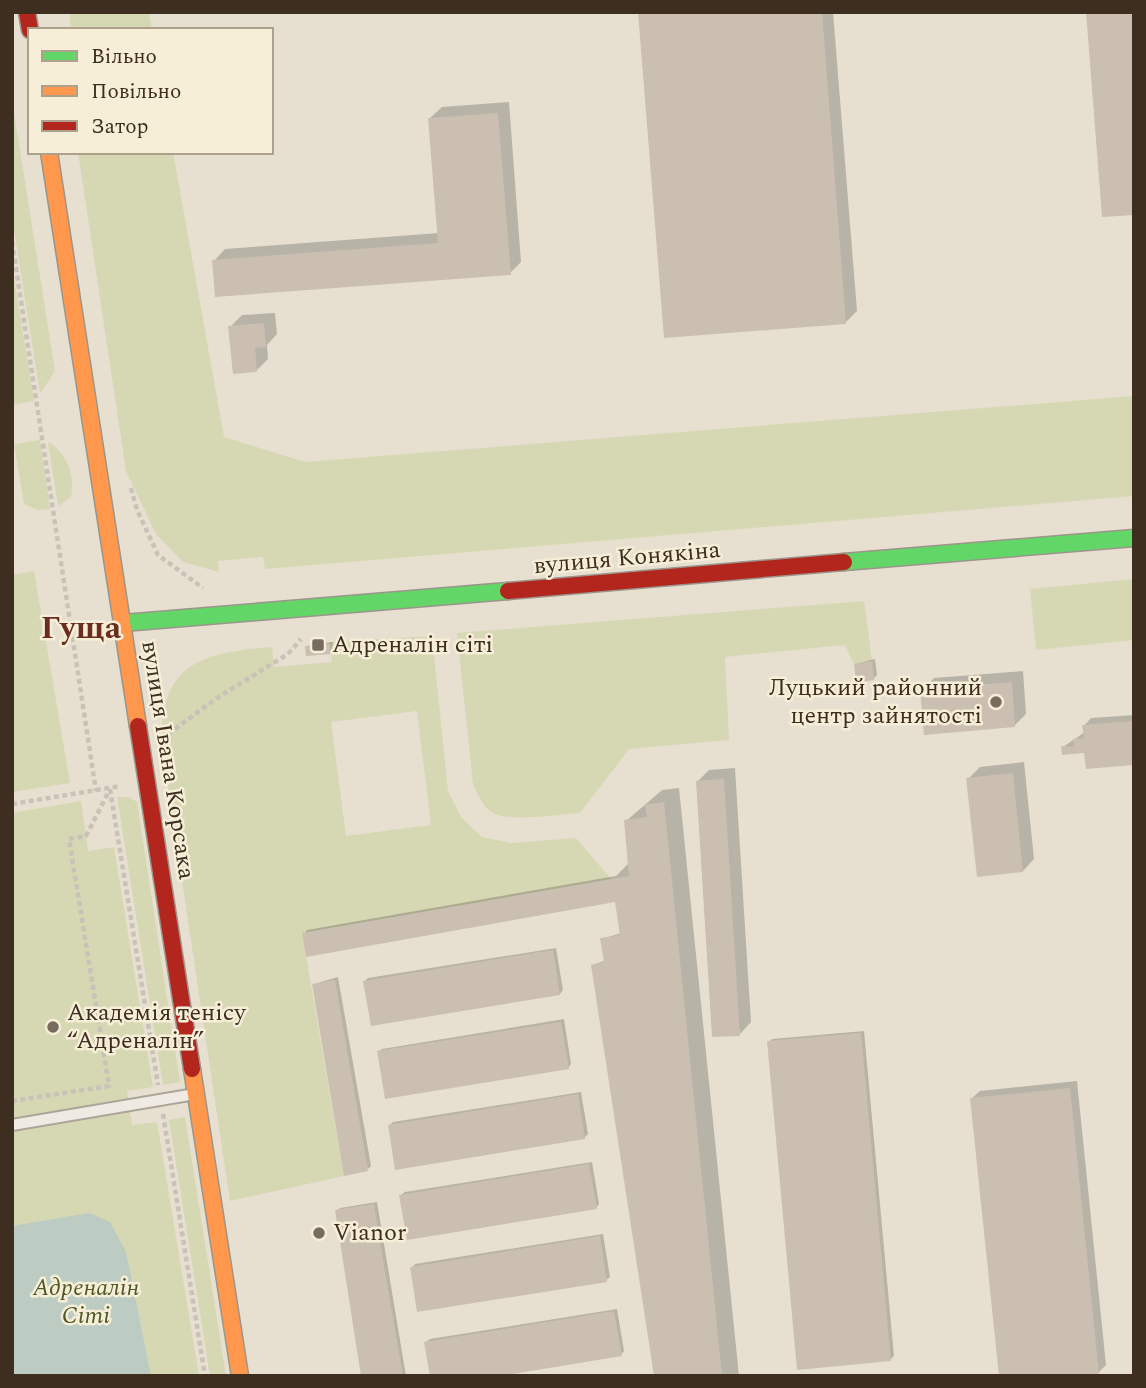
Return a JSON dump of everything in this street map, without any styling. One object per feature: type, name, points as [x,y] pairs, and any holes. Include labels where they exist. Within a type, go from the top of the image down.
[{"type":"street","name":"вулиця Івана Корсака","points":[[49,154],[240,1376]]},
{"type":"street","name":"вулиця Конякіна","points":[[123,623],[1134,538]]},
{"type":"lane","points":[[12,1125],[194,1094]]},
{"type":"path","points":[[12,242],[96,791]]},
{"type":"path","points":[[130,484],[137,510],[158,555],[205,590],[215,590]]},
{"type":"path","points":[[159,740],[216,698],[288,653],[301,639]]},
{"type":"path","points":[[12,804],[149,781]]},
{"type":"path","points":[[12,1101],[109,1086],[69,839],[86,836],[110,789]]},
{"type":"green space","points":[[69,12],[149,12],[152,28],[71,28]]},
{"type":"green space","points":[[12,100],[55,371],[40,394],[12,217]]},
{"type":"green space","points":[[78,154],[173,154],[224,437],[305,462],[1134,396],[1134,496],[265,569],[263,557],[218,561],[219,572],[183,562],[156,534],[126,471]]},
{"type":"green space","points":[[12,266],[34,401],[12,405]]},
{"type":"green space","points":[[40,440],[50,509],[38,510],[24,504],[14,444]]},
{"type":"green space","points":[[48,442],[65,458],[71,473],[71,497],[58,506]]},
{"type":"green space","points":[[34,571],[70,783],[12,792],[12,575]]},
{"type":"green space","points":[[1134,579],[1134,640],[1036,650],[1030,589]]},
{"type":"green space","points":[[864,601],[872,661],[854,664],[845,645],[725,657],[729,740],[629,749],[580,813],[521,817],[499,815],[488,809],[473,784],[457,633]]},
{"type":"green space","points":[[432,636],[448,791],[461,817],[482,837],[511,843],[576,838],[611,879],[302,933],[344,1176],[230,1201],[162,747],[163,719],[168,697],[176,680],[188,668],[204,659],[224,653],[272,647],[274,667],[332,662],[330,642]],"holes":[[[417,711],[431,825],[346,836],[331,722]]]},
{"type":"green space","points":[[117,797],[129,797],[137,802],[180,1082],[163,1085]]},
{"type":"green space","name":"Адреналін Сіті","points":[[81,801],[88,851],[114,847],[153,1087],[127,1091],[132,1125],[157,1122],[199,1376],[12,1376],[12,813]]},
{"type":"green space","points":[[185,1117],[226,1376],[210,1376],[169,1120]]},
{"type":"shaded area","points":[[89,1213],[110,1222],[126,1252],[151,1376],[12,1376],[12,1226]]},
{"type":"building","points":[[638,12],[822,12],[846,324],[664,338]]},
{"type":"building","points":[[1086,12],[1134,12],[1134,215],[1102,217]]},
{"type":"building","points":[[498,113],[511,275],[215,297],[212,260],[438,243],[428,118]]},
{"type":"building","points":[[264,323],[266,347],[255,348],[257,372],[233,374],[228,326]]},
{"type":"building","points":[[330,644],[331,654],[306,656],[305,646]]},
{"type":"building","points":[[872,661],[874,680],[856,683],[854,664]]},
{"type":"building","points":[[1012,682],[1015,727],[924,735],[920,689]]},
{"type":"building","points":[[1134,721],[1134,765],[1086,769],[1084,753],[1062,755],[1061,746],[1074,747],[1073,739],[1084,738],[1082,725]]},
{"type":"building","points":[[1013,773],[1023,872],[977,877],[966,778]]},
{"type":"building","points":[[724,779],[740,1036],[712,1037],[696,781]]},
{"type":"building","points":[[664,802],[722,1376],[654,1376],[591,965],[604,962],[600,938],[620,935],[615,902],[306,957],[302,933],[629,876],[624,820],[647,817],[645,805]]},
{"type":"building","points":[[553,950],[560,995],[371,1026],[363,981]]},
{"type":"building","points":[[335,980],[368,1171],[344,1176],[312,984]]},
{"type":"building","points":[[561,1022],[569,1069],[385,1099],[377,1051]]},
{"type":"building","points":[[861,1033],[891,1361],[797,1370],[767,1041]]},
{"type":"building","points":[[1070,1088],[1099,1374],[999,1376],[970,1098]]},
{"type":"building","points":[[578,1094],[585,1139],[395,1170],[388,1125]]},
{"type":"building","points":[[589,1164],[597,1209],[407,1240],[399,1195]]},
{"type":"building","points":[[374,1204],[403,1376],[361,1376],[335,1210]]},
{"type":"building","points":[[600,1236],[607,1282],[417,1312],[410,1267]]},
{"type":"building","points":[[614,1311],[622,1356],[501,1376],[430,1376],[424,1342]]},
{"type":"traffic: fast","points":[[844,562],[1134,538]]},
{"type":"traffic: fast","points":[[123,623],[508,591]]},
{"type":"traffic: slow","points":[[49,154],[138,726]]},
{"type":"traffic: slow","points":[[192,1069],[240,1376]]},
{"type":"traffic: jam","points":[[27,12],[30,28]]},
{"type":"traffic: jam","points":[[508,591],[844,562]]},
{"type":"traffic: jam","points":[[138,726],[192,1069]]},
{"type":"place","name":"Адреналін сіті","points":[[318,645]]},
{"type":"place","name":"Луцький районний центр зайнятості","points":[[996,702]]},
{"type":"place","name":"Академія тенісу “Адреналін”","points":[[53,1027]]},
{"type":"place","name":"Vianor","points":[[319,1233]]},
{"type":"district","name":"Гуща","points":[[81,628]]}]
